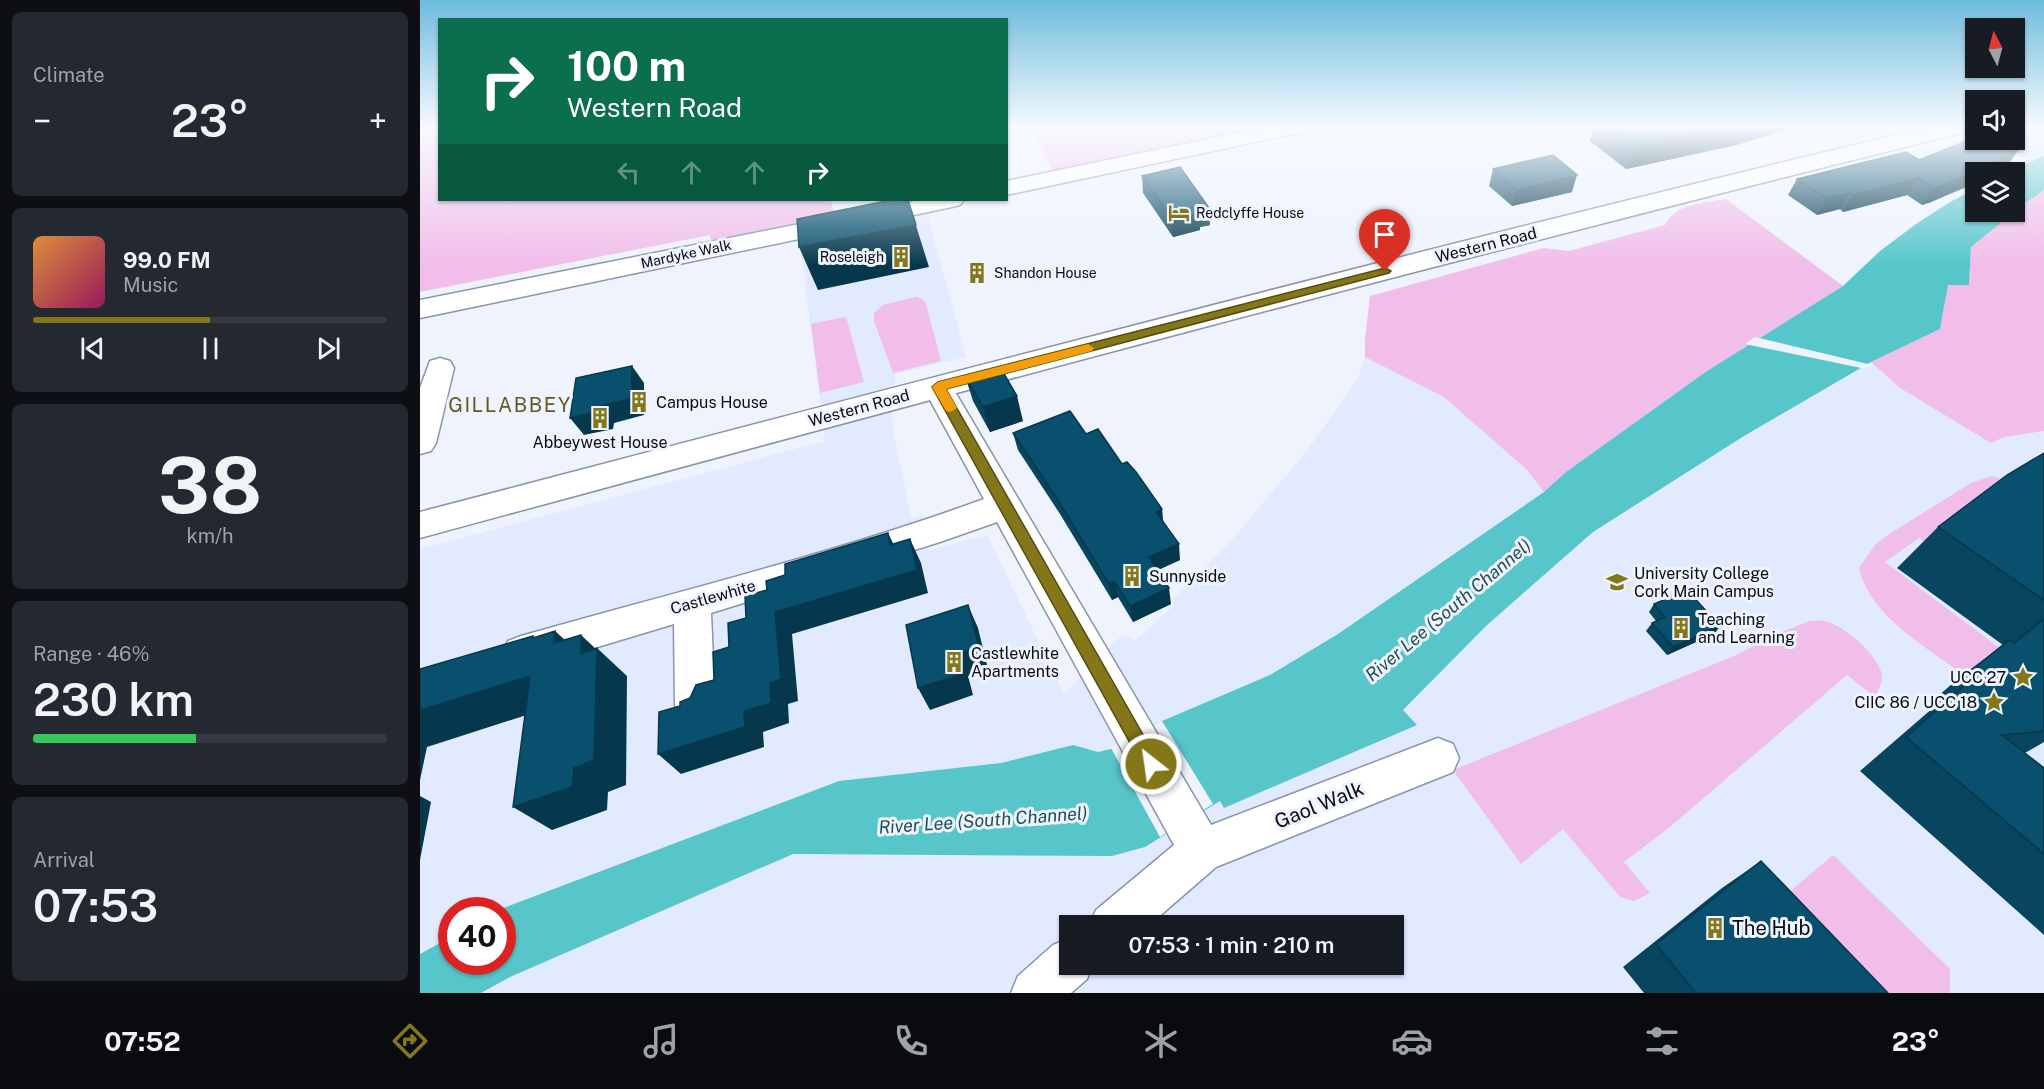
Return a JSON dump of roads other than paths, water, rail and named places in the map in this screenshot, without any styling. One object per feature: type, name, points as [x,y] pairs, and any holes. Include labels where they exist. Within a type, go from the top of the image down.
[{"type":"main road","points":[[1008,188],[1081,172]]},
{"type":"main road","name":"Western Road","points":[[420,525],[938,387],[1769,172]]},
{"type":"main road","name":"Mardyke Walk","points":[[420,309],[947,201]]},
{"type":"main road","points":[[420,443],[440,368]]},
{"type":"main road","points":[[938,387],[1193,837]]},
{"type":"main road","name":"Castlewhite","points":[[489,662],[940,529],[1005,505]]},
{"type":"main road","points":[[692,603],[695,705]]},
{"type":"main road","name":"Gaol Walk","points":[[1122,915],[1193,837],[1438,758]]},
{"type":"main road","points":[[1035,993],[1059,972]]},
{"type":"water","points":[[2025,172],[2044,172],[2044,190],[2025,203]]},
{"type":"water","name":"River Lee (South Channel)","points":[[1965,194],[1965,222],[2002,222],[1971,247],[1969,285],[1948,285],[1940,329],[1871,362],[1744,436],[1593,532],[1486,626],[1403,710],[1417,725],[1224,808],[1220,801],[1145,847],[1112,856],[793,854],[516,974],[516,904],[839,781],[1001,763],[1073,745],[1098,752],[1111,749],[1162,721],[1270,675],[1338,634],[1544,492],[1566,472],[1707,371],[1843,286],[1880,251],[1950,202]]},
{"type":"water","points":[[438,944],[438,975],[515,975],[481,993],[420,993],[420,954]]},
{"type":"place","name":"Redclyffe House","points":[[1179,213]]},
{"type":"place","name":"Roseleigh","points":[[901,257]]},
{"type":"place","name":"Shandon House","points":[[977,273]]},
{"type":"place","name":"Campus House","points":[[639,402]]},
{"type":"place","name":"Abbeywest House","points":[[600,418]]},
{"type":"place","name":"Sunnyside","points":[[1132,576]]},
{"type":"place","name":"University College Cork Main Campus","points":[[1617,582]]},
{"type":"place","name":"Teaching and Learning","points":[[1681,628]]},
{"type":"place","name":"Castlewhite Apartments","points":[[954,662]]},
{"type":"place","name":"UCC 27","points":[[2023,677]]},
{"type":"place","name":"CIIC 86 / UCC 18","points":[[1994,702]]},
{"type":"place","name":"The Hub","points":[[1715,928]]},
{"type":"district","name":"GILLABBEY","points":[[510,405]]}]
